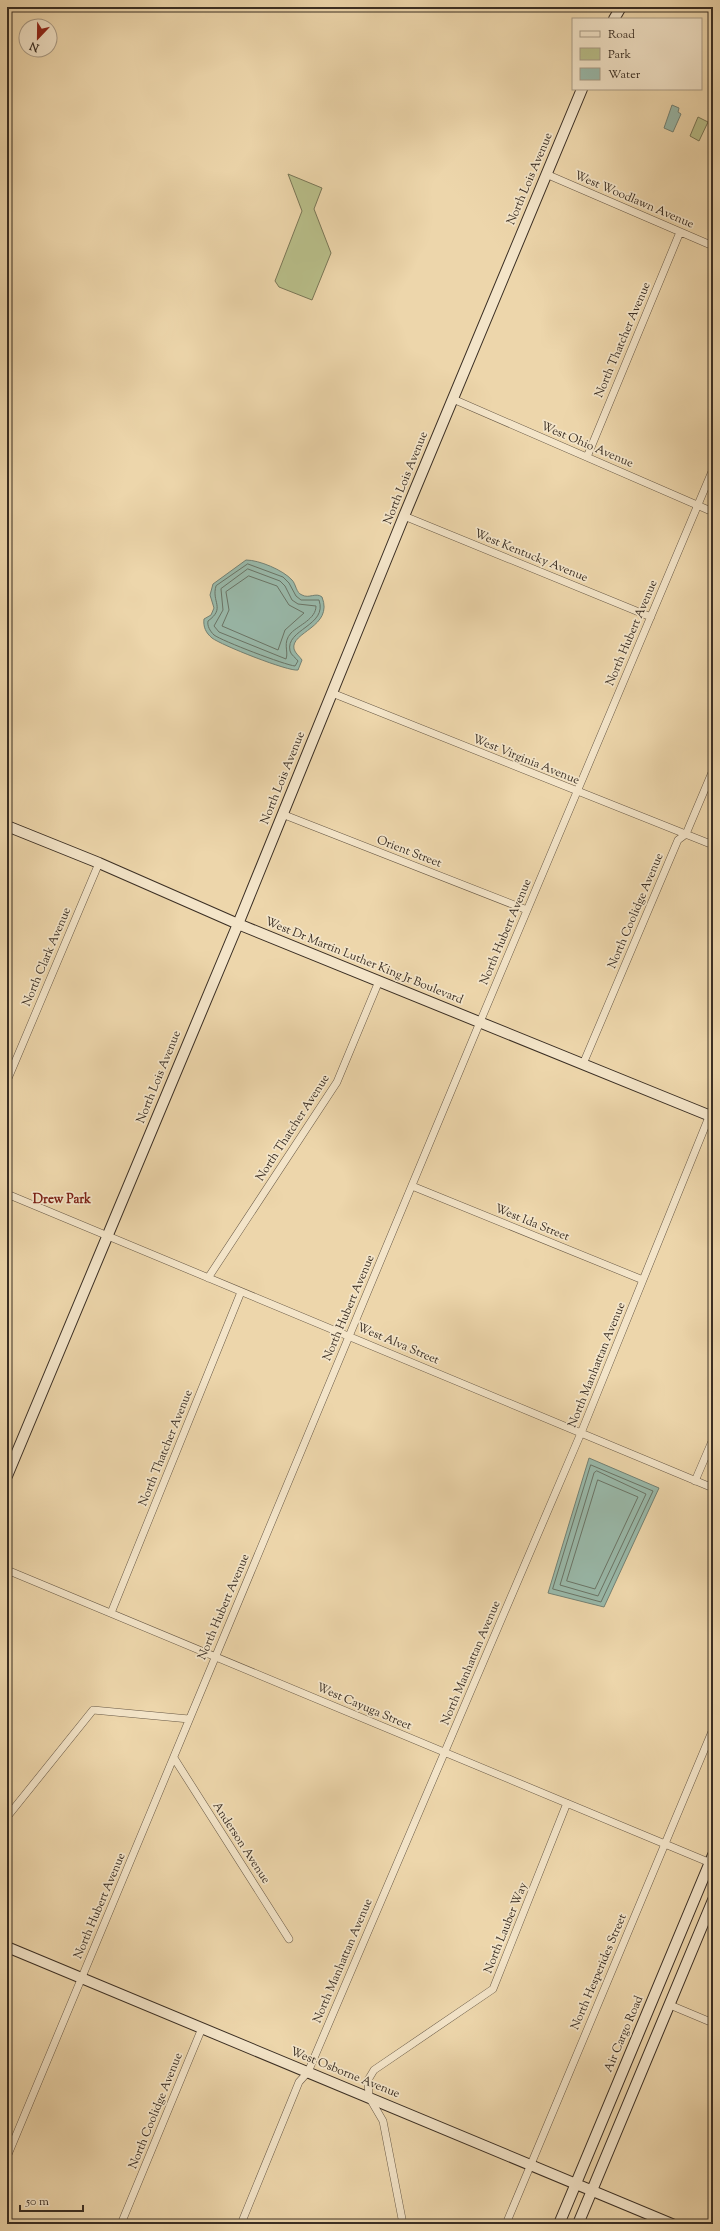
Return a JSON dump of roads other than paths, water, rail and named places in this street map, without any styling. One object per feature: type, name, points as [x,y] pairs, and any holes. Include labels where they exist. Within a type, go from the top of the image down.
[{"type":"street","points":[[610,18],[613,7]]},
{"type":"street","points":[[615,18],[621,7]]},
{"type":"street","name":"North Lois Avenue","points":[[7,1476],[238,924],[404,516],[582,90]]},
{"type":"street","name":"West Woodlawn Avenue","points":[[546,174],[713,246]]},
{"type":"street","name":"North Thatcher Avenue","points":[[587,457],[680,232]]},
{"type":"street","name":"West Ohio Avenue","points":[[453,398],[713,512]]},
{"type":"street","name":"North Hubert Avenue","points":[[7,2157],[480,1022],[713,469]]},
{"type":"street","name":"West Kentucky Avenue","points":[[404,516],[651,617]]},
{"type":"street","name":"West Virginia Avenue","points":[[332,693],[713,845]]},
{"type":"street","name":"North Coolidge Avenue","points":[[584,1064],[678,840],[686,834],[713,770]]},
{"type":"street","name":"Orient Street","points":[[282,814],[527,910]]},
{"type":"street","name":"West Dr Martin Luther King Jr Boulevard","points":[[7,826],[99,863],[238,924],[584,1064],[712,1113]]},
{"type":"street","name":"North Clark Avenue","points":[[7,1081],[99,863]]},
{"type":"street","name":"North Thatcher Avenue","points":[[208,1278],[337,1082],[379,981]]},
{"type":"street","name":"North Manhattan Avenue","points":[[241,2224],[299,2082],[308,2072],[581,1433],[712,1113]]},
{"type":"street","name":"West Ida Street","points":[[412,1186],[643,1280]]},
{"type":"street","name":"West Alva Street","points":[[7,1194],[713,1488]]},
{"type":"street","name":"North Thatcher Avenue","points":[[111,1613],[241,1292]]},
{"type":"street","points":[[696,1481],[713,1439]]},
{"type":"street","name":"West Cayuga Street","points":[[7,1570],[216,1656],[567,1804],[665,1844],[712,1860]]},
{"type":"street","points":[[7,1817],[93,1710],[190,1719]]},
{"type":"street","name":"North Hesperides Street","points":[[506,2224],[713,1729]]},
{"type":"street","name":"Anderson Avenue","points":[[174,1758],[289,1939]]},
{"type":"street","name":"North Lauber Way","points":[[369,2097],[368,2080],[374,2070],[493,1989],[567,1804]]},
{"type":"street","name":"Air Cargo Road","points":[[559,2224],[712,1860]]},
{"type":"street","points":[[578,2224],[713,1900]]},
{"type":"street","name":"West Osborne Avenue","points":[[7,1947],[672,2224]]},
{"type":"street","points":[[670,2004],[713,2022]]},
{"type":"street","name":"North Coolidge Avenue","points":[[121,2224],[202,2028]]},
{"type":"street","points":[[369,2097],[383,2121],[403,2224]]},
{"type":"water","points":[[672,105],[679,108],[678,112],[681,114],[673,132],[664,128]]},
{"type":"water","points":[[246,560],[251,560],[277,569],[292,580],[298,592],[302,595],[317,595],[322,597],[324,607],[322,615],[311,628],[298,638],[295,643],[294,649],[302,660],[298,670],[269,663],[228,646],[212,638],[205,630],[204,619],[211,615],[214,608],[210,595],[213,584]]},
{"type":"water","points":[[589,1458],[659,1488],[604,1607],[548,1593]]},
{"type":"district","name":"Drew Park","points":[[62,1200]]}]
